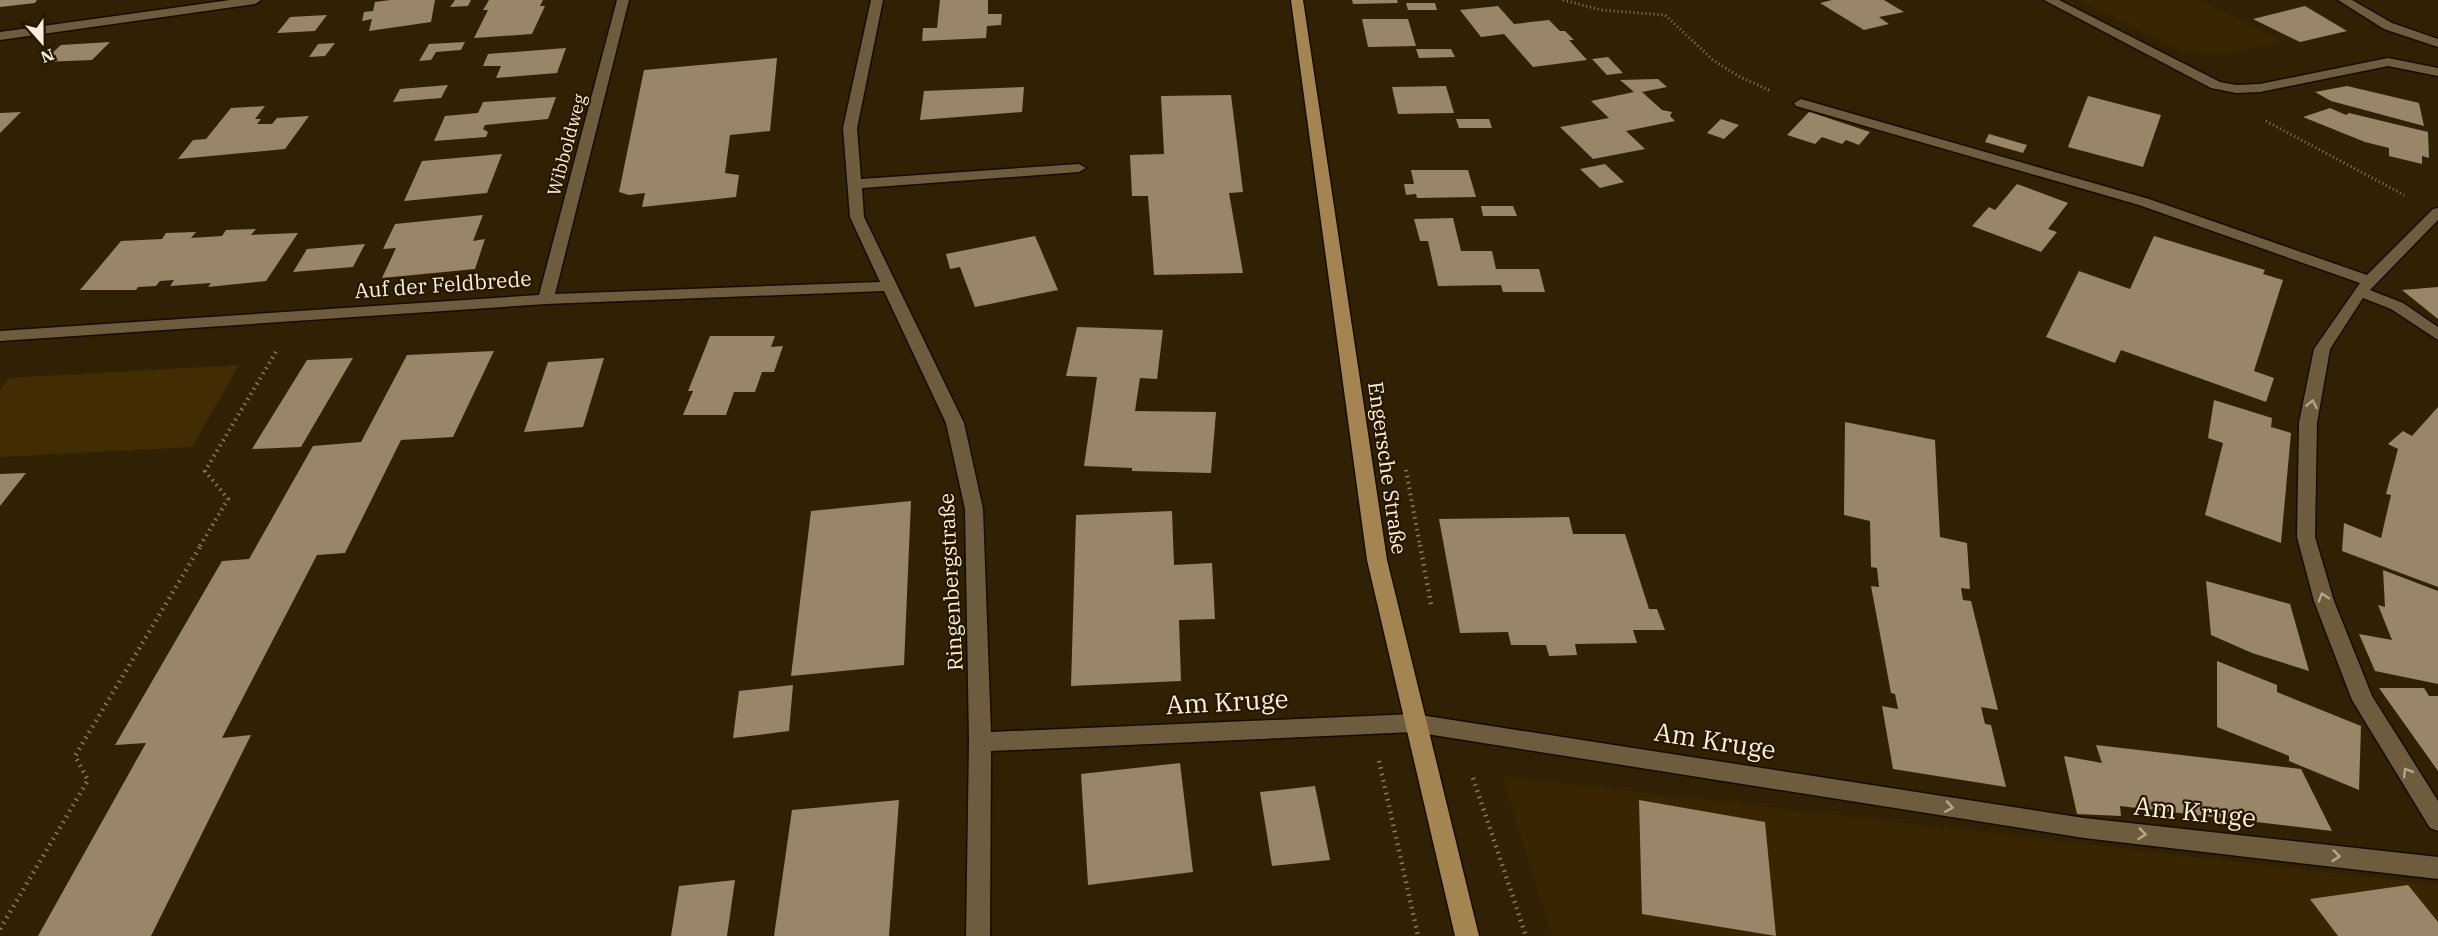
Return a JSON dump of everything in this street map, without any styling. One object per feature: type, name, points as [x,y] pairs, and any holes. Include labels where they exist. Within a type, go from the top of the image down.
[{"type":"main road","name":"Engersche Straße","points":[[1297,0],[1377,560],[1414,723],[1467,936]]},
{"type":"street","points":[[0,36],[255,0]]},
{"type":"street","name":"Wibboldweg","points":[[546,299],[623,0]]},
{"type":"street","name":"Ringenbergstraße","points":[[877,0],[850,128],[857,217],[955,423],[974,509],[980,742],[978,936]]},
{"type":"street","points":[[2050,0],[2216,85],[2236,89],[2260,88],[2388,62],[2438,72]]},
{"type":"street","points":[[2344,0],[2388,26],[2438,43]]},
{"type":"street","points":[[1801,102],[2144,202],[2365,286],[2438,335]]},
{"type":"street","points":[[854,184],[1079,168]]},
{"type":"street","points":[[2437,212],[2365,286],[2322,349],[2308,423],[2306,537],[2324,601],[2363,700],[2438,821]]},
{"type":"street","name":"Auf der Feldbrede","points":[[0,336],[546,299],[889,286]]},
{"type":"street","name":"Am Kruge","points":[[980,742],[1414,723],[2084,828],[2438,868]]},
{"type":"path","points":[[1563,0],[1586,9],[1609,13],[1665,15],[1698,50],[1728,72],[1801,102]]},
{"type":"path","points":[[2216,85],[2221,97],[2437,212]]},
{"type":"path","points":[[0,928],[88,780],[75,756],[228,499],[205,471],[297,316]]},
{"type":"path","points":[[1405,467],[1433,616]]},
{"type":"path","points":[[1457,730],[1526,936]]},
{"type":"shaded area","points":[[2079,0],[2202,0],[2284,42],[2218,55],[2179,51]]},
{"type":"shaded area","points":[[239,365],[192,447],[0,457],[0,390],[9,378]]},
{"type":"shaded area","points":[[1502,776],[2438,885],[2438,936],[1552,936]]},
{"type":"building","points":[[0,0],[37,0],[35,3],[0,7]]},
{"type":"building","points":[[435,0],[431,22],[369,31],[372,19],[362,21],[364,12],[373,11],[375,2]]},
{"type":"building","points":[[455,0],[471,0],[468,6],[450,7]]},
{"type":"building","points":[[489,0],[543,0],[540,6],[545,6],[532,34],[474,38],[488,10],[483,10]]},
{"type":"building","points":[[940,0],[988,0],[988,14],[1002,14],[1001,25],[987,26],[986,38],[922,41],[923,28],[937,28]]},
{"type":"building","points":[[1352,0],[1397,0],[1398,3],[1353,4]]},
{"type":"building","points":[[1832,0],[1884,0],[1904,12],[1879,17],[1889,24],[1864,30],[1820,3]]},
{"type":"building","points":[[1406,3],[1435,3],[1437,10],[1408,10]]},
{"type":"building","points":[[1498,6],[1514,24],[1549,20],[1574,40],[1569,40],[1587,60],[1533,67],[1504,34],[1481,37],[1460,10]]},
{"type":"building","points":[[2305,6],[2347,31],[2300,42],[2253,19]]},
{"type":"building","points":[[327,15],[315,31],[277,33],[290,17]]},
{"type":"building","points":[[1362,19],[1408,19],[1416,46],[1368,47]]},
{"type":"building","points":[[110,42],[92,60],[42,62],[61,45]]},
{"type":"building","points":[[465,42],[461,50],[436,52],[431,60],[419,61],[429,44]]},
{"type":"building","points":[[335,43],[325,56],[309,57],[318,44]]},
{"type":"building","points":[[566,48],[557,73],[496,78],[501,66],[483,66],[488,54]]},
{"type":"building","points":[[1416,49],[1451,49],[1455,57],[1419,58]]},
{"type":"building","points":[[1608,57],[1623,73],[1607,75],[1592,59]]},
{"type":"building","points":[[777,58],[770,131],[730,135],[725,173],[739,175],[736,197],[642,207],[645,193],[629,195],[619,192],[644,70]]},
{"type":"building","points":[[1658,79],[1667,87],[1642,92],[1662,110],[1672,112],[1670,116],[1675,121],[1626,131],[1645,149],[1593,159],[1560,127],[1609,118],[1591,101],[1634,92],[1620,80]]},
{"type":"building","points":[[448,85],[441,98],[393,102],[400,89]]},
{"type":"building","points":[[1446,86],[1454,113],[1398,114],[1392,87]]},
{"type":"building","points":[[2347,86],[2419,103],[2424,126],[2331,101],[2315,92]]},
{"type":"building","points":[[1024,87],[1022,112],[920,120],[924,91]]},
{"type":"building","points":[[1231,95],[1243,192],[1229,193],[1243,273],[1154,275],[1148,196],[1132,196],[1130,155],[1164,154],[1161,96]]},
{"type":"building","points":[[2088,96],[2161,115],[2143,167],[2068,147]]},
{"type":"building","points":[[556,97],[548,119],[485,125],[483,129],[488,132],[486,137],[434,141],[445,116],[478,113],[483,102]]},
{"type":"building","points":[[265,106],[255,119],[261,119],[257,124],[272,124],[277,118],[309,116],[285,149],[178,159],[193,140],[206,139],[231,108]]},
{"type":"building","points":[[2330,108],[2346,115],[2349,113],[2428,132],[2429,158],[2422,156],[2422,164],[2389,156],[2389,148],[2365,142],[2303,117]]},
{"type":"building","points":[[21,112],[0,133],[0,113]]},
{"type":"building","points":[[1809,112],[1870,132],[1859,145],[1846,140],[1842,144],[1822,137],[1815,144],[1787,135]]},
{"type":"building","points":[[1456,119],[1489,119],[1492,128],[1459,128]]},
{"type":"building","points":[[1721,119],[1739,125],[1724,139],[1707,133]]},
{"type":"building","points":[[1989,134],[2027,145],[2023,153],[1985,142]]},
{"type":"building","points":[[502,154],[487,193],[404,201],[422,161]]},
{"type":"building","points":[[1605,164],[1624,182],[1600,188],[1580,169]]},
{"type":"building","points":[[1411,170],[1468,170],[1476,197],[1417,198],[1416,194],[1406,195],[1404,184],[1414,184]]},
{"type":"building","points":[[2017,184],[2068,203],[2048,229],[2057,232],[2041,252],[1972,226],[1989,207],[1995,210]]},
{"type":"building","points":[[1481,206],[1513,206],[1517,216],[1483,216]]},
{"type":"building","points":[[483,215],[473,241],[485,239],[475,269],[382,278],[396,248],[383,249],[395,224]]},
{"type":"building","points":[[1453,218],[1461,251],[1492,251],[1496,269],[1539,269],[1545,292],[1503,292],[1501,285],[1438,286],[1428,241],[1420,241],[1414,219]]},
{"type":"building","points":[[256,229],[251,235],[298,233],[266,281],[208,287],[211,283],[170,286],[174,280],[160,281],[156,286],[138,287],[136,290],[80,290],[121,241],[162,239],[166,233],[196,232],[191,238],[222,236],[226,230]]},
{"type":"building","points":[[1035,236],[1058,290],[975,307],[960,267],[950,269],[946,254]]},
{"type":"building","points":[[2154,236],[2265,270],[2263,274],[2283,280],[2254,371],[2274,378],[2266,402],[2121,350],[2115,363],[2046,337],[2079,271],[2130,289]]},
{"type":"building","points":[[365,244],[353,267],[293,272],[307,249]]},
{"type":"building","points":[[2438,287],[2438,319],[2402,290]]},
{"type":"building","points":[[1077,327],[1163,330],[1157,379],[1140,378],[1135,411],[1216,412],[1211,473],[1132,471],[1132,468],[1084,466],[1097,377],[1066,376]]},
{"type":"building","points":[[710,336],[775,336],[771,347],[783,346],[774,372],[762,372],[755,392],[734,392],[726,415],[683,415],[693,391],[688,391]]},
{"type":"building","points":[[494,351],[453,437],[401,440],[345,553],[317,555],[222,738],[251,735],[151,936],[38,936],[146,743],[115,745],[222,561],[249,559],[313,446],[361,442],[407,355]]},
{"type":"building","points":[[353,358],[301,447],[252,449],[307,360]]},
{"type":"building","points":[[604,358],[583,427],[524,432],[548,362]]},
{"type":"building","points":[[2214,400],[2272,418],[2271,427],[2291,433],[2281,543],[2205,515],[2223,443],[2208,438]]},
{"type":"building","points":[[2438,407],[2438,587],[2342,551],[2344,523],[2381,538],[2391,495],[2386,494],[2398,449],[2388,444],[2403,431],[2412,436]]},
{"type":"building","points":[[1845,422],[1935,440],[1940,537],[1967,543],[1970,589],[1961,588],[1963,600],[1971,601],[1998,710],[1981,707],[1985,724],[1991,725],[2006,787],[1893,769],[1882,706],[1898,709],[1895,694],[1891,693],[1871,586],[1879,587],[1877,568],[1871,567],[1870,521],[1844,515]]},
{"type":"building","points":[[26,473],[0,506],[0,474]]},
{"type":"building","points":[[911,501],[904,665],[791,676],[811,511]]},
{"type":"building","points":[[1172,511],[1174,565],[1212,563],[1215,619],[1179,620],[1181,681],[1071,686],[1076,515]]},
{"type":"building","points":[[1569,517],[1573,534],[1625,534],[1649,609],[1657,609],[1665,630],[1633,630],[1637,643],[1575,644],[1577,655],[1549,656],[1546,645],[1511,645],[1508,632],[1460,633],[1439,519]]},
{"type":"building","points":[[2383,570],[2438,591],[2438,684],[2375,671],[2359,634],[2392,640],[2378,605],[2385,607]]},
{"type":"building","points":[[2206,581],[2290,604],[2309,671],[2252,653],[2211,635]]},
{"type":"building","points":[[2217,661],[2277,685],[2277,692],[2361,726],[2359,790],[2289,761],[2289,756],[2217,727]]},
{"type":"building","points":[[793,685],[789,731],[733,738],[739,691]]},
{"type":"building","points":[[2379,688],[2424,688],[2429,696],[2438,696],[2438,771]]},
{"type":"building","points":[[2096,745],[2301,769],[2332,831],[2120,806],[2121,816],[2077,814],[2064,756],[2102,763]]},
{"type":"building","points":[[1180,763],[1193,872],[1088,885],[1081,774]]},
{"type":"building","points":[[1315,786],[1330,860],[1272,866],[1260,792]]},
{"type":"building","points":[[899,800],[889,936],[774,936],[792,810]]},
{"type":"building","points":[[1639,800],[1765,822],[1776,936],[1642,914]]},
{"type":"building","points":[[735,880],[727,936],[671,936],[679,886]]},
{"type":"building","points":[[2408,885],[2438,922],[2438,936],[2338,936],[2310,899]]}]
